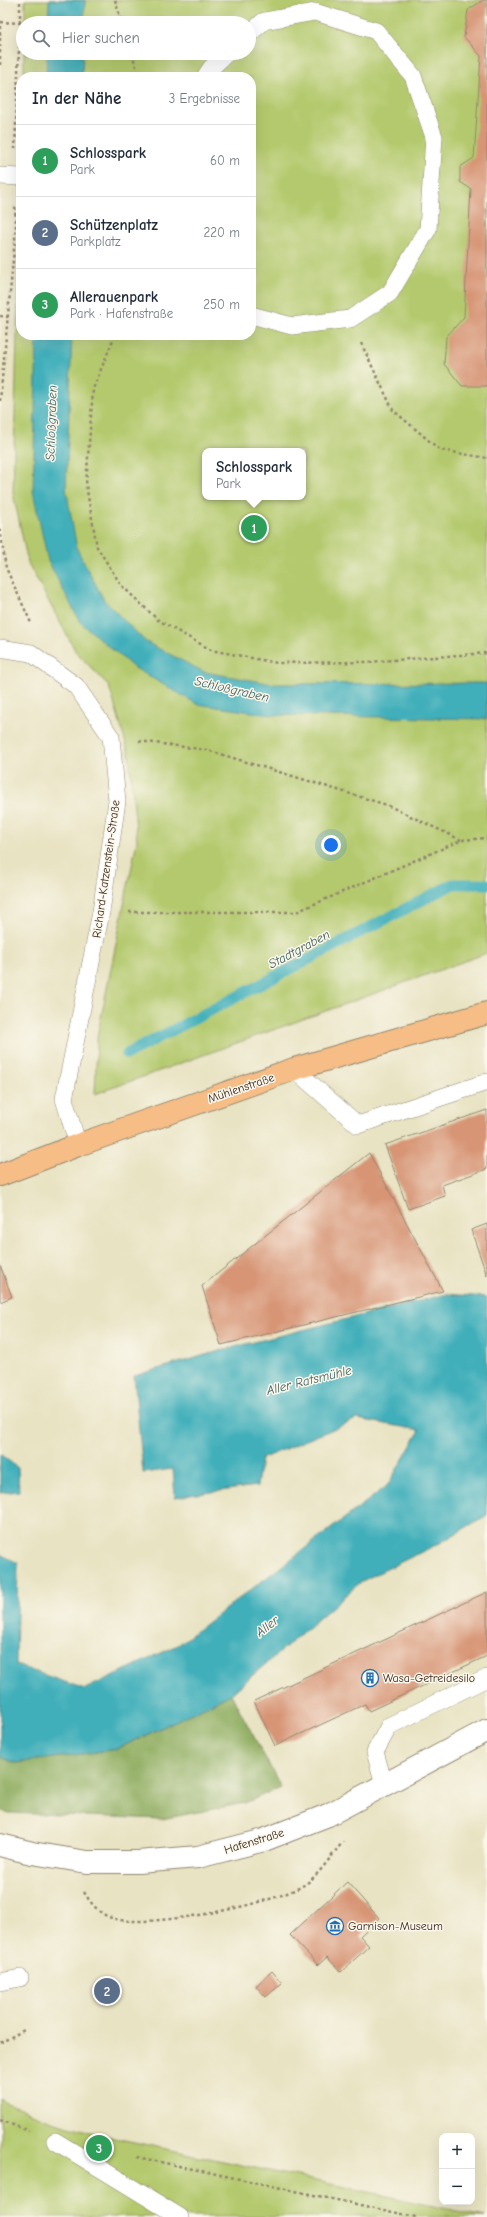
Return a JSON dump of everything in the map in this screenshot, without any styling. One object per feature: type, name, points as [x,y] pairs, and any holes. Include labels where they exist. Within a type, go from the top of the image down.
[{"type":"main road","name":"Mühlenstraße","points":[[0,1175],[78,1145],[294,1069],[487,1013]]},
{"type":"street","name":"Hafenstraße","points":[[0,1845],[32,1853],[86,1862],[138,1862],[198,1857],[264,1840],[328,1815],[487,1730]]},
{"type":"lane","points":[[256,28],[264,21],[315,12],[376,31],[413,76],[434,137],[428,229],[390,293],[350,319],[292,326],[256,316]]},
{"type":"lane","points":[[208,72],[220,60]]},
{"type":"lane","points":[[0,648],[31,654],[76,686],[112,737]]},
{"type":"lane","name":"Richard-Katzenstein-Straße","points":[[78,1145],[64,1099],[101,912],[117,801],[112,737]]},
{"type":"lane","points":[[294,1069],[358,1125],[487,1082]]},
{"type":"lane","points":[[384,1784],[375,1752],[389,1726],[487,1678]]},
{"type":"lane","points":[[0,1982],[20,1978]]},
{"type":"lane","points":[[55,2141],[180,2217]]},
{"type":"path","points":[[20,0],[20,16]]},
{"type":"path","points":[[116,0],[120,16]]},
{"type":"path","points":[[0,65],[0,22],[16,23]]},
{"type":"path","points":[[17,72],[18,60]]},
{"type":"path","points":[[134,60],[138,72]]},
{"type":"path","points":[[0,401],[16,228],[12,177],[16,100]]},
{"type":"path","points":[[0,316],[8,317]]},
{"type":"path","points":[[350,319],[393,410],[440,450],[487,458]]},
{"type":"path","points":[[113,340],[93,389],[86,485],[97,547],[121,585],[158,620],[211,650],[276,663],[368,662],[487,653]]},
{"type":"path","points":[[0,529],[6,568],[32,623],[31,654]]},
{"type":"path","points":[[112,737],[207,750],[387,805],[462,840]]},
{"type":"path","points":[[101,912],[296,912],[462,840],[487,838]]},
{"type":"path","points":[[0,2043],[26,2029]]},
{"type":"path","points":[[0,2120],[55,2141]]},
{"type":"path","points":[[133,2156],[416,2217]]},
{"type":"green space","points":[[25,0],[487,0],[487,953],[95,1094],[97,1037],[137,841],[129,754],[109,686],[76,652],[28,563],[13,493],[17,340],[256,340],[256,72],[24,72],[24,60],[256,60],[256,16],[25,16]]},
{"type":"green space","points":[[231,1694],[281,1787],[245,1803],[162,1819],[8,1813],[0,1810],[0,1757],[16,1763],[117,1749]]},
{"type":"green space","points":[[0,2100],[52,2121],[101,2135],[485,2217],[0,2217]]},
{"type":"water","points":[[49,0],[85,0],[84,16],[48,16]]},
{"type":"water","points":[[47,60],[83,60],[82,72],[46,72]]},
{"type":"water","name":"Schloßgraben","points":[[37,340],[72,340],[66,488],[77,549],[104,600],[146,642],[204,672],[274,684],[487,683],[487,719],[272,715],[197,704],[133,667],[80,622],[48,561],[33,491]]},
{"type":"water","points":[[447,1294],[487,1297],[487,1515],[440,1543],[362,1581],[231,1694],[117,1749],[16,1763],[0,1757],[0,1554],[18,1563],[16,1665],[85,1689],[178,1645],[387,1486],[420,1430],[357,1419],[261,1459],[257,1486],[175,1497],[173,1469],[143,1473],[134,1376],[226,1349]]},
{"type":"water","points":[[0,1454],[18,1468],[19,1491],[0,1493]]},
{"type":"building","points":[[483,0],[487,0],[487,386],[462,386],[444,364],[446,337],[464,317],[471,189],[460,182],[460,167],[474,158],[481,56],[464,37],[468,10]]},
{"type":"building","points":[[487,1110],[487,1169],[442,1185],[445,1196],[408,1209],[385,1145]]},
{"type":"building","points":[[369,1153],[443,1291],[221,1345],[202,1286]]},
{"type":"building","points":[[487,1224],[487,1276],[471,1230]]},
{"type":"building","points":[[0,1265],[12,1297],[0,1302]]},
{"type":"building","name":"Wasa-Getreidesilo","points":[[487,1592],[487,1656],[369,1711],[365,1704],[275,1746],[254,1701]]},
{"type":"building","name":"Garnison-Museum","points":[[347,1882],[379,1918],[360,1936],[369,1946],[341,1972],[327,1957],[318,1965],[290,1935]]},
{"type":"building","points":[[272,1971],[282,1983],[266,1997],[256,1986]]},
{"type":"waterway","name":"Stadtgraben","points":[[127,1054],[453,884],[487,884]]},
{"type":"place","name":"Schlosspark","points":[[254,528]]},
{"type":"place","name":"Wasa-Getreidesilo","points":[[370,1678]]},
{"type":"place","name":"Garnison-Museum","points":[[335,1926]]},
{"type":"place","name":"Schützenplatz","points":[[107,1991]]},
{"type":"place","name":"Allerauenpark","points":[[99,2148]]},
{"type":"water label","name":"Aller Ratsmühle","points":[[309,1380]]},
{"type":"water label","name":"Aller","points":[[267,1626]]}]
